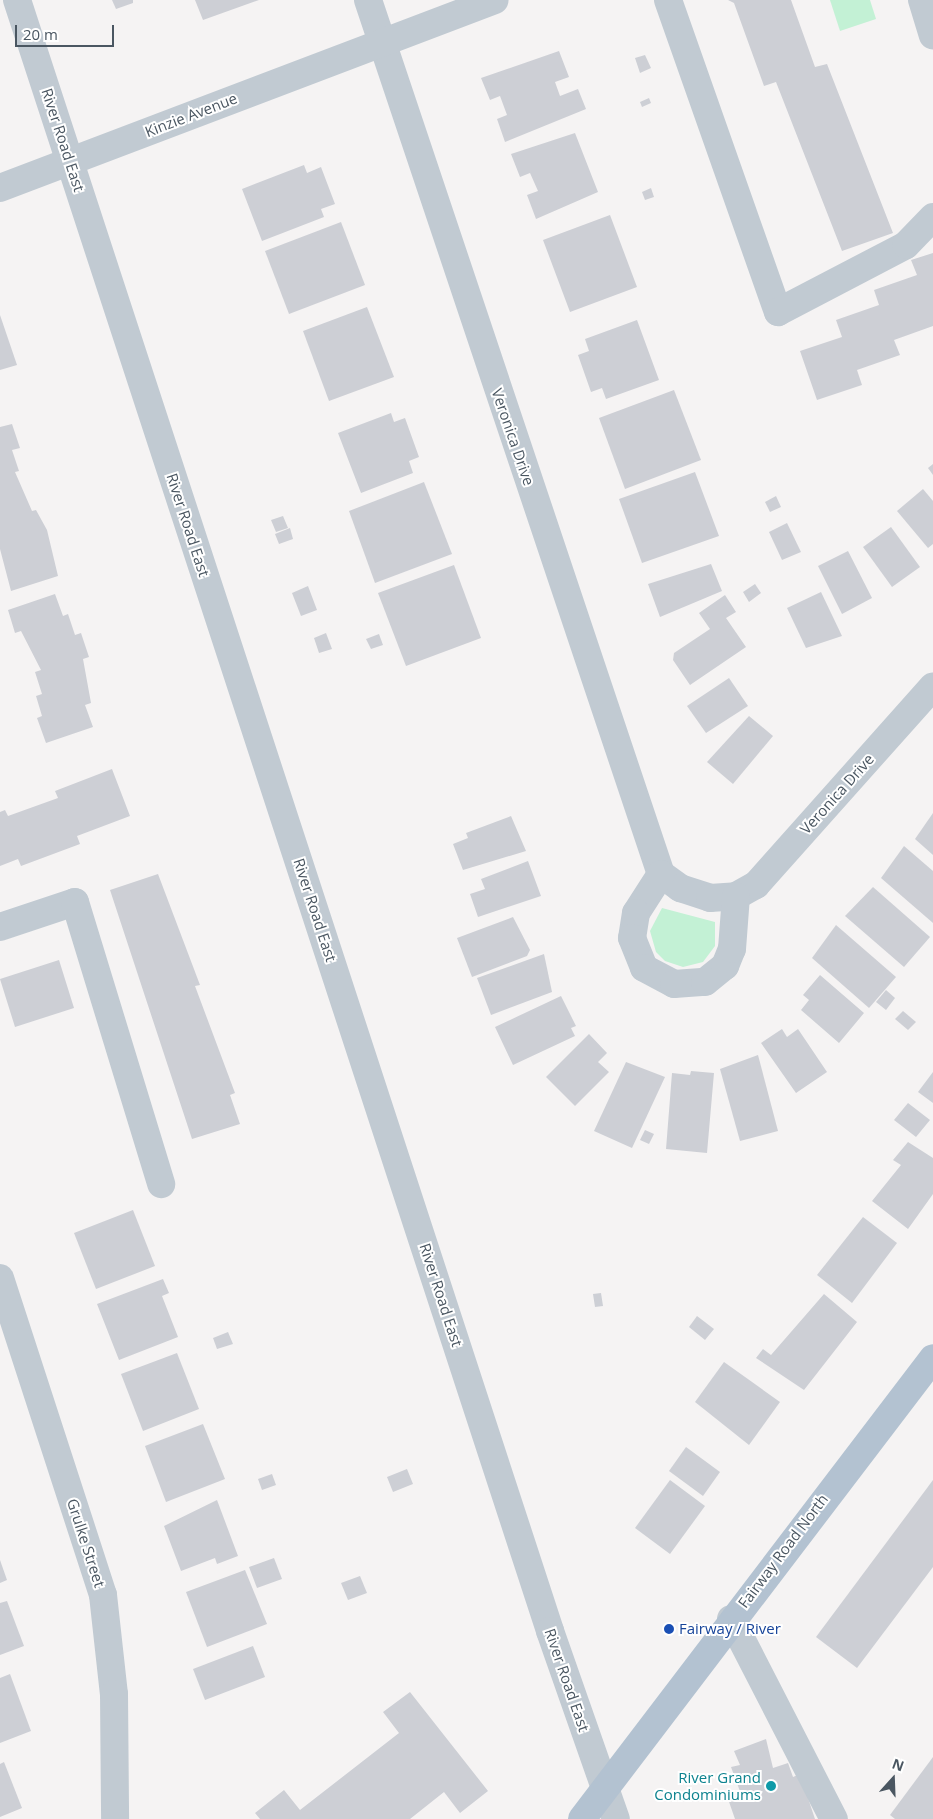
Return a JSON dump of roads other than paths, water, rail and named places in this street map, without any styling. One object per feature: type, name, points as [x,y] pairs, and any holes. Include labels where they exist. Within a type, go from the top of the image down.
[{"type":"main road","name":"Fairway Road North","points":[[582,1819],[604,1787],[933,1358]]},
{"type":"street","name":"River Road East","points":[[17,0],[616,1819]]},
{"type":"street","name":"Veronica Drive","points":[[368,0],[661,874]]},
{"type":"street","name":"Kinzie Avenue","points":[[0,188],[495,0]]},
{"type":"street","points":[[668,0],[778,312],[906,245],[933,217]]},
{"type":"street","points":[[922,0],[933,34]]},
{"type":"street","name":"Veronica Drive","points":[[736,896],[756,884],[933,686]]},
{"type":"street","points":[[661,874],[695,895],[736,896],[732,949],[725,966],[705,982],[674,984],[644,968],[632,938],[636,913],[661,874]]},
{"type":"street","points":[[0,927],[75,902],[161,1184]]},
{"type":"street","name":"Grulke Street","points":[[0,1278],[103,1595],[114,1694],[115,1819]]},
{"type":"street","points":[[732,1619],[834,1819]]},
{"type":"place","name":"Fairway / River","points":[[669,1629]]},
{"type":"place","name":"River Grand Condominiums","points":[[771,1786]]}]
